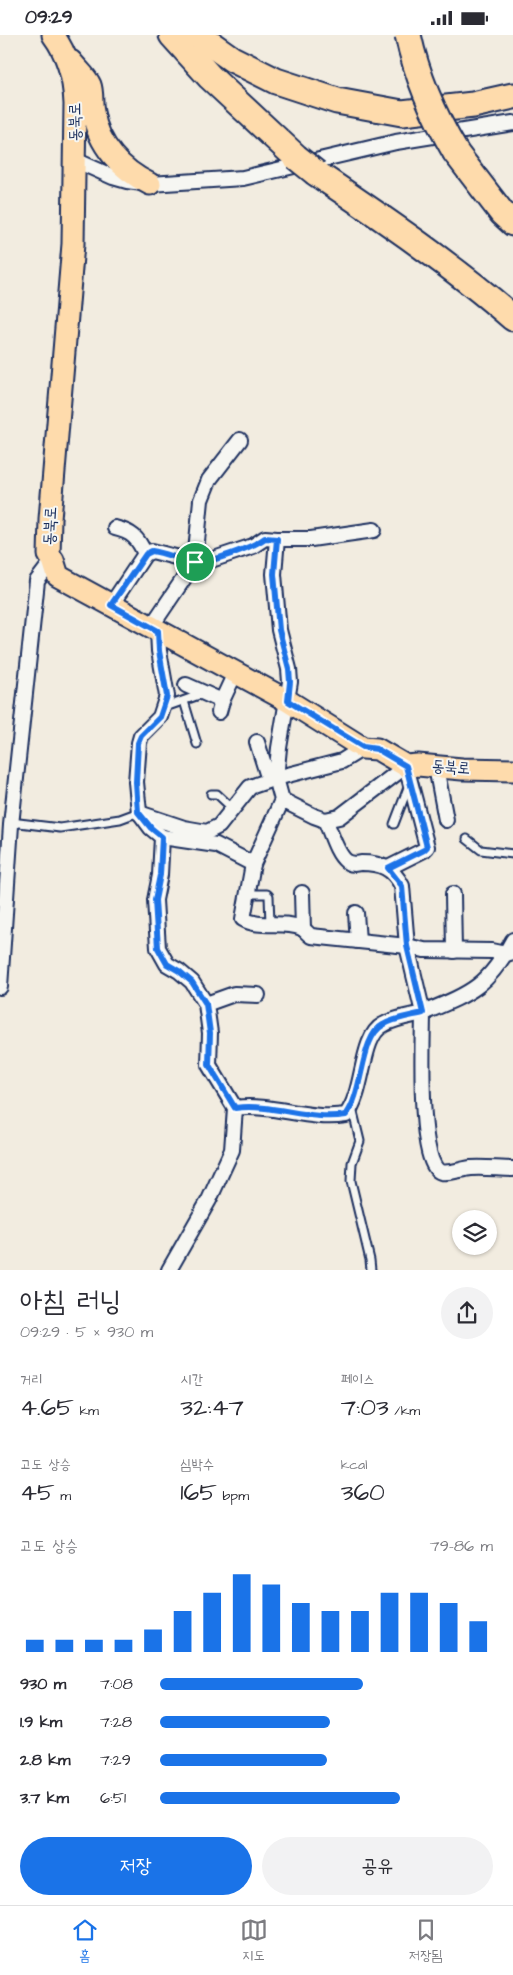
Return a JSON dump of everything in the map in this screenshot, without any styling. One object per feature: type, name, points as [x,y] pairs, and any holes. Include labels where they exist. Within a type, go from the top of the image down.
[{"type":"highway","points":[[172,35],[210,77],[296,157],[316,173],[405,233],[513,318]]},
{"type":"highway","points":[[198,35],[232,59],[276,81],[337,101],[402,113],[473,105],[513,96]]},
{"type":"highway","points":[[408,35],[424,92],[440,127],[456,153],[502,213],[513,223]]},
{"type":"main road","name":"동북로","points":[[58,43],[68,63],[74,90],[76,160],[73,244],[50,519],[49,555],[53,560],[58,576],[288,701],[363,747],[377,749],[408,774],[418,765],[462,769],[513,769]]},
{"type":"main road","points":[[58,43],[90,85],[95,124],[106,147],[121,165],[150,184]]},
{"type":"street","points":[[76,160],[113,177],[150,184],[243,178],[396,142],[513,123]]},
{"type":"street","points":[[240,440],[209,480],[201,500],[195,562],[155,629],[167,696],[160,717],[141,736],[138,743],[136,782],[138,812],[151,828],[162,837],[216,845],[253,864]]},
{"type":"street","points":[[115,528],[133,534],[140,541],[146,554]]},
{"type":"street","points":[[111,605],[146,554],[152,551],[195,562],[208,561],[253,546],[265,538],[311,539],[374,530]]},
{"type":"street","points":[[273,779],[290,682],[289,669],[279,630],[274,574],[277,539]]},
{"type":"street","points":[[0,987],[11,822],[37,581],[53,560]]},
{"type":"street","points":[[186,685],[205,693],[221,706],[235,673]]},
{"type":"street","points":[[256,742],[282,799],[325,820],[339,817],[408,774],[427,847],[388,868]]},
{"type":"street","points":[[138,812],[184,828],[207,832],[219,826],[250,787],[342,761],[363,747]]},
{"type":"street","points":[[436,767],[446,820]]},
{"type":"street","points":[[282,799],[253,864],[243,919],[249,923],[303,929],[311,936],[407,946],[424,950],[509,953]]},
{"type":"street","points":[[325,820],[345,860],[352,864],[373,864],[388,868],[402,886],[407,946],[423,1013],[422,1078],[424,1123],[431,1160],[435,1169],[441,1172],[472,1168],[513,1169]]},
{"type":"street","points":[[162,837],[160,875],[155,900],[158,948],[167,964],[192,982],[206,1004],[210,1033],[209,1065],[235,1108],[232,1150],[209,1200],[169,1270]]},
{"type":"street","points":[[302,893],[303,929]]},
{"type":"street","points":[[453,894],[454,951]]},
{"type":"street","points":[[356,913],[358,941]]},
{"type":"street","points":[[235,1108],[279,1109],[319,1117],[346,1115],[352,1107],[357,1094],[369,1041],[375,1030],[384,1024],[423,1013],[470,992],[489,977],[509,953],[513,940]]},
{"type":"street","points":[[206,1004],[234,994],[258,995]]},
{"type":"lane","points":[[164,704],[171,705],[205,693]]},
{"type":"lane","points":[[184,701],[197,744]]},
{"type":"lane","points":[[394,824],[408,774]]},
{"type":"lane","points":[[211,794],[217,794],[234,809]]},
{"type":"lane","points":[[11,822],[60,827],[120,819],[138,812]]},
{"type":"lane","points":[[467,839],[482,851],[513,854]]},
{"type":"lane","points":[[247,894],[269,895],[270,924]]},
{"type":"lane","points":[[352,1107],[360,1141],[352,1163],[351,1181],[371,1270]]},
{"type":"route","points":[[265,538],[277,539],[274,574],[279,630],[289,669],[288,701],[363,747],[377,749],[406,766],[427,847],[388,868],[402,886],[407,946],[423,1013],[384,1024],[375,1030],[369,1041],[357,1094],[352,1107],[346,1115],[319,1117],[279,1109],[235,1108],[209,1065],[210,1033],[206,1004],[192,982],[167,964],[158,948],[155,900],[160,875],[162,837],[151,828],[138,812],[136,782],[138,743],[141,736],[160,717],[167,696],[159,651],[158,631],[111,605],[146,554],[152,551],[195,562],[208,561],[253,546],[265,538]]}]
